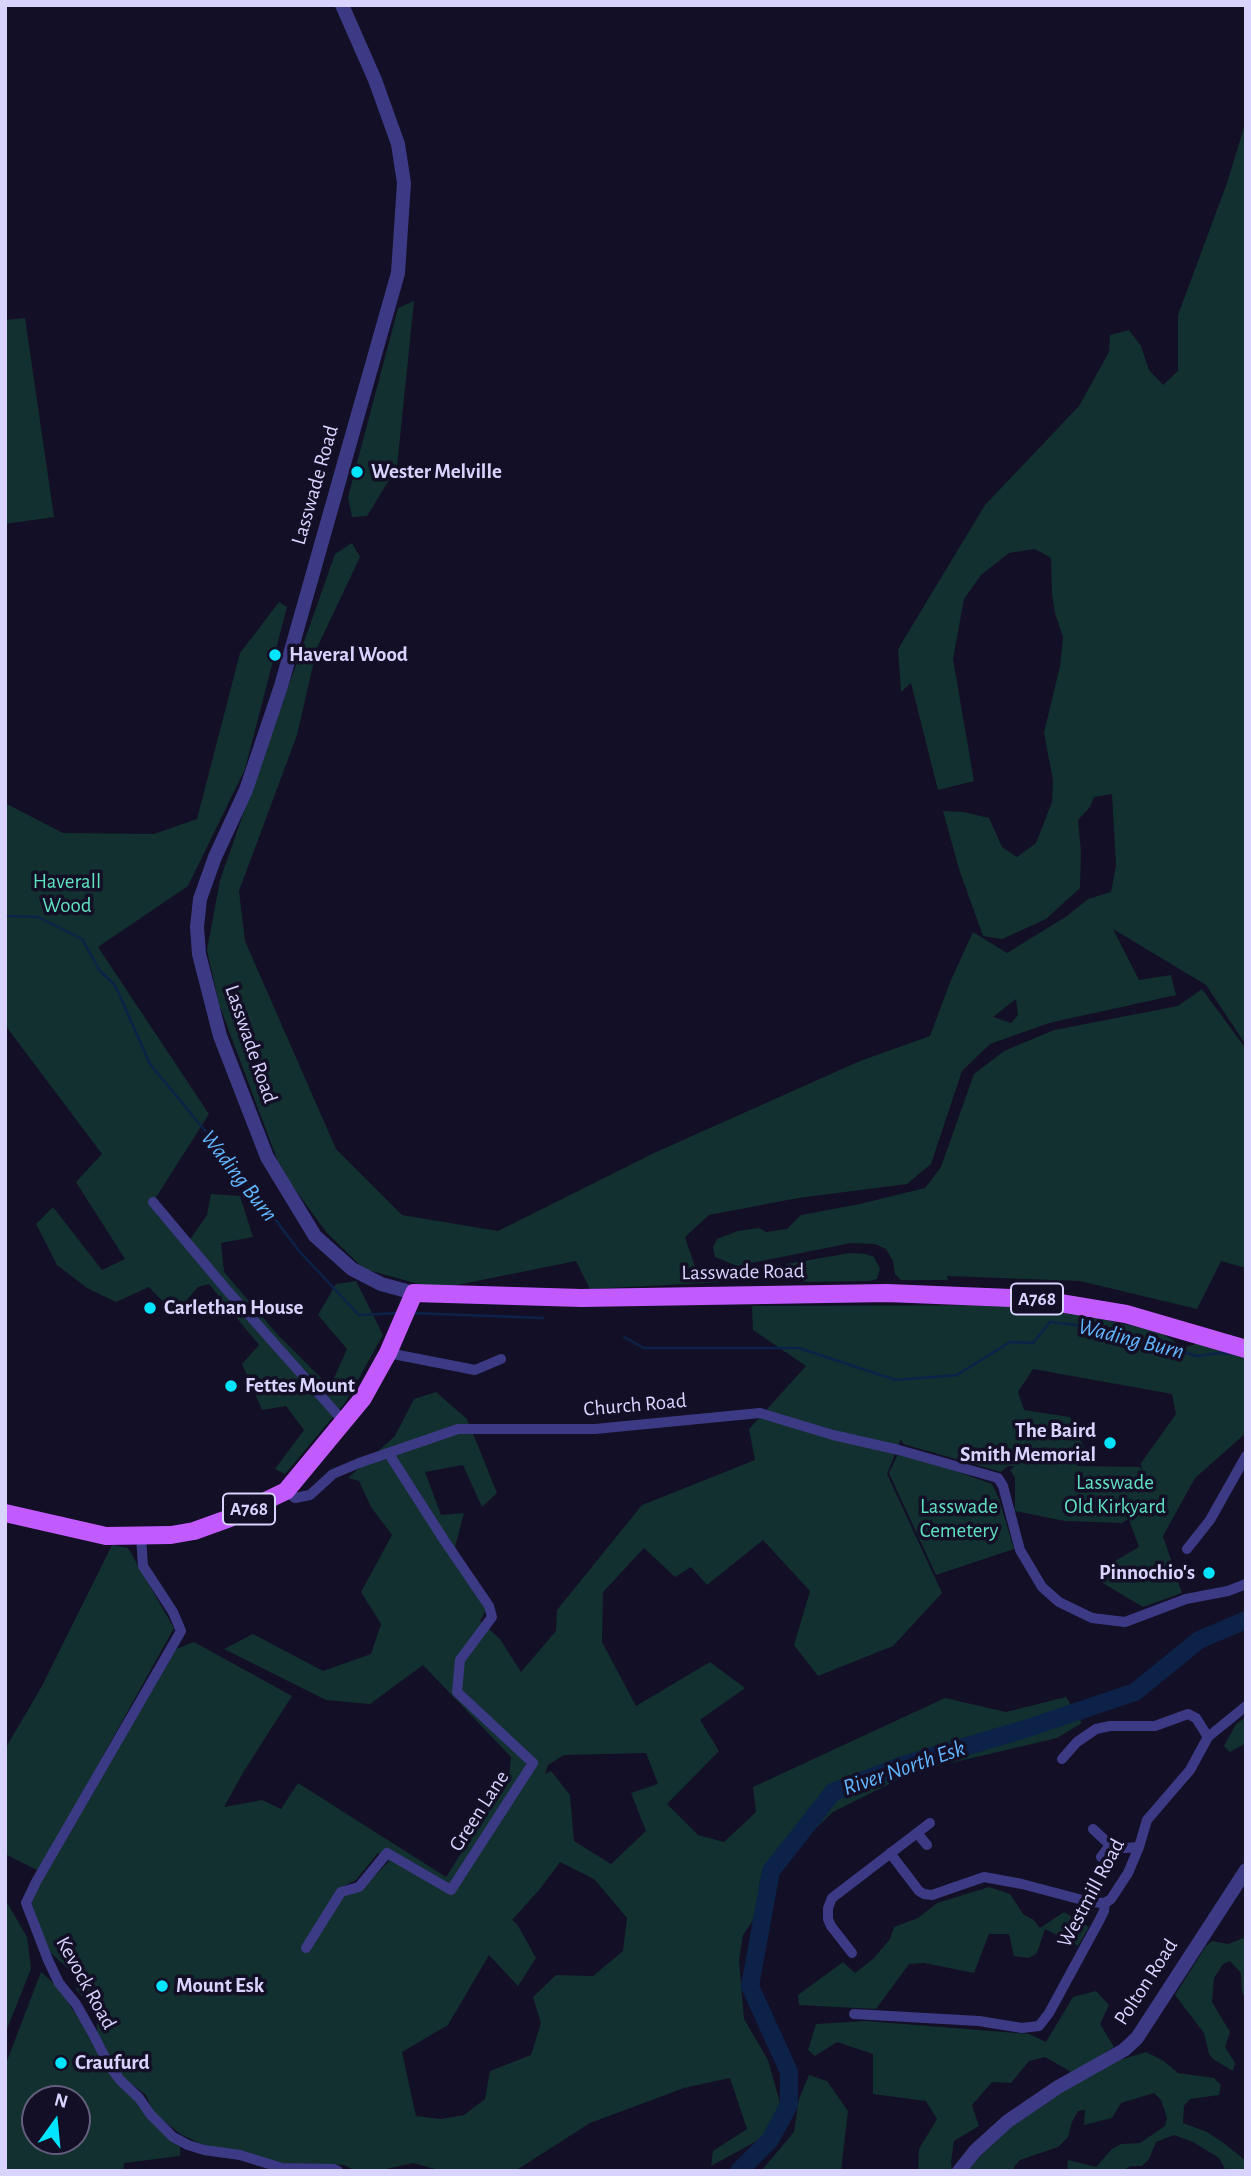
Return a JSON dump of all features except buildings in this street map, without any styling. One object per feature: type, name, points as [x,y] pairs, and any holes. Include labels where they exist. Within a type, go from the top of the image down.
[{"type":"main road","name":"Lasswade Road","points":[[409,1307],[581,1298],[887,1293],[1023,1298],[1126,1314],[1246,1349]]},
{"type":"main road","name":"A768","points":[[5,1513],[96,1534],[141,1536],[194,1531],[230,1518],[286,1491],[363,1398],[409,1307]]},
{"type":"street","name":"Lasswade Road","points":[[342,5],[375,80],[400,154],[404,183],[398,274],[281,687],[246,790],[215,857],[200,899],[197,927],[199,954],[220,1036],[267,1157],[315,1236],[352,1269],[381,1284],[409,1307]]},
{"type":"street","points":[[153,1202],[344,1422]]},
{"type":"street","points":[[388,1353],[475,1370],[501,1359]]},
{"type":"street","name":"Church Road","points":[[286,1491],[295,1498],[310,1495],[333,1474],[458,1429],[595,1429],[760,1413],[998,1478],[1003,1486],[1020,1550],[1042,1587],[1059,1602],[1091,1618],[1125,1622],[1186,1599],[1228,1591],[1246,1584]]},
{"type":"street","name":"Green Lane","points":[[306,1948],[341,1892],[359,1887],[387,1853],[451,1890],[533,1763],[457,1692],[460,1660],[492,1617],[489,1606],[389,1454]]},
{"type":"street","points":[[1186,1549],[1210,1520],[1246,1457]]},
{"type":"street","name":"Kevock Road","points":[[141,1536],[143,1566],[173,1612],[181,1631],[26,1903],[48,1961],[76,2004],[109,2065],[139,2098],[150,2115],[173,2137],[204,2150],[240,2155],[282,2168],[338,2171]]},
{"type":"street","name":"Westmill Road","points":[[854,2014],[979,2021],[1022,2028],[1039,2026],[1049,2013],[1104,1911],[1105,1903],[1111,1899],[1128,1873],[1147,1820],[1190,1770],[1208,1737],[1246,1706]]},
{"type":"street","points":[[1062,1759],[1077,1742],[1096,1729],[1110,1726],[1155,1726],[1188,1714],[1196,1718],[1208,1737]]},
{"type":"street","points":[[852,1954],[840,1947],[828,1919],[832,1898],[930,1823]]},
{"type":"street","points":[[1093,1829],[1110,1845],[1139,1847]]},
{"type":"street","points":[[917,1833],[927,1845]]},
{"type":"street","points":[[1101,1857],[1110,1845]]},
{"type":"street","points":[[890,1853],[924,1894],[932,1895],[984,1877],[1090,1902],[1105,1903]]},
{"type":"street","name":"Polton Road","points":[[959,2171],[975,2151],[1008,2120],[1058,2087],[1124,2050],[1137,2038],[1246,1870]]},
{"type":"green space","points":[[1246,121],[1246,1045],[1206,985],[1113,929],[1139,980],[1171,975],[1176,995],[1049,1023],[990,1044],[962,1071],[931,1164],[907,1184],[798,1198],[709,1215],[685,1237],[696,1270],[723,1282],[590,1289],[576,1261],[437,1289],[364,1269],[326,1232],[281,1170],[219,1004],[207,950],[220,880],[335,554],[352,543],[360,557],[317,648],[297,735],[239,891],[245,941],[336,1149],[402,1215],[498,1231],[654,1153],[860,1061],[930,1036],[973,932],[1007,953],[1067,916],[1088,899],[1111,892],[1116,866],[1112,794],[1094,797],[1090,807],[1078,820],[1080,888],[1046,919],[1002,939],[983,936],[959,869],[943,811],[989,818],[1002,847],[1017,857],[1036,843],[1052,802],[1053,780],[1044,733],[1060,666],[1063,637],[1052,594],[1051,558],[1035,549],[1009,553],[981,575],[964,599],[953,659],[974,781],[938,790],[911,683],[901,692],[898,649],[985,505],[1079,406],[1109,352],[1110,335],[1129,330],[1141,346],[1149,370],[1163,385],[1178,371],[1178,315],[1227,183]],"holes":[[[1016,999],[1018,1015],[1011,1023],[993,1017]]]},
{"type":"green space","points":[[414,301],[397,467],[367,516],[352,517],[348,497],[398,308]]},
{"type":"green space","points":[[25,318],[54,517],[5,524],[5,320]]},
{"type":"green space","name":"Haverall Wood","points":[[279,602],[287,607],[245,769],[188,886],[98,947],[209,1114],[153,1202],[189,1241],[207,1215],[211,1194],[240,1196],[253,1237],[221,1243],[224,1272],[278,1335],[330,1387],[347,1349],[318,1315],[336,1284],[356,1281],[383,1335],[345,1403],[285,1474],[275,1469],[304,1430],[286,1406],[262,1410],[242,1364],[259,1345],[209,1284],[198,1287],[175,1314],[149,1287],[116,1302],[87,1288],[57,1265],[36,1224],[53,1207],[102,1270],[125,1259],[76,1182],[102,1154],[5,1025],[5,803],[63,833],[154,834],[197,819],[240,653]]},
{"type":"green space","points":[[1202,989],[1246,1049],[1246,1268],[1221,1261],[1197,1309],[1080,1281],[947,1276],[948,1280],[901,1280],[895,1274],[893,1261],[886,1249],[875,1244],[851,1243],[737,1266],[715,1257],[713,1247],[717,1239],[738,1231],[759,1228],[766,1232],[787,1229],[801,1215],[925,1188],[941,1167],[974,1074],[1004,1051],[1054,1030],[1178,1006]]},
{"type":"green space","points":[[850,1253],[874,1257],[880,1269],[877,1279],[804,1282],[800,1273],[786,1264]]},
{"type":"green space","name":"Lasswade Old Kirkyard","points":[[1039,1305],[1160,1332],[1184,1348],[1201,1342],[1246,1356],[1246,1433],[1195,1478],[1163,1536],[1182,1593],[1143,1607],[1101,1582],[1108,1565],[1139,1547],[1130,1518],[1122,1523],[1065,1521],[1015,1511],[1015,1478],[1010,1470],[1015,1466],[1008,1466],[1001,1472],[903,1444],[901,1439],[887,1474],[942,1593],[893,1646],[818,1676],[794,1645],[810,1591],[763,1540],[707,1585],[691,1567],[675,1577],[644,1548],[603,1592],[602,1642],[636,1706],[710,1662],[745,1688],[700,1720],[719,1751],[667,1804],[698,1835],[724,1842],[756,1812],[753,1787],[945,1698],[1006,1712],[1066,1697],[1082,1723],[1057,1738],[913,1772],[833,1812],[760,1881],[756,1916],[743,1935],[739,1960],[744,2019],[768,2060],[780,2103],[764,2137],[711,2166],[713,2151],[747,2129],[730,2078],[684,2088],[590,2123],[515,2171],[443,2171],[413,2163],[378,2171],[356,2171],[344,2165],[283,2163],[210,2148],[182,2135],[153,2113],[146,2095],[124,2078],[113,2064],[97,2031],[97,2014],[76,1989],[81,1981],[49,1951],[31,1905],[36,1891],[176,1649],[194,1642],[292,1696],[224,1807],[262,1800],[281,1809],[298,1783],[446,1877],[509,1778],[511,1757],[423,1665],[370,1704],[326,1700],[224,1649],[253,1634],[323,1671],[371,1654],[381,1624],[361,1592],[392,1535],[371,1507],[359,1481],[348,1478],[395,1436],[414,1399],[436,1392],[467,1419],[497,1493],[482,1507],[463,1465],[425,1472],[441,1515],[464,1513],[455,1547],[489,1604],[480,1621],[500,1639],[521,1672],[556,1631],[557,1610],[642,1505],[755,1460],[749,1429],[806,1366],[753,1330],[752,1306]],"holes":[[[1033,1369],[1172,1394],[1176,1414],[1141,1463],[1142,1472],[1140,1467],[1077,1466],[1084,1448],[1070,1417],[1024,1410],[1018,1392]],[[646,1753],[658,1784],[631,1793],[646,1831],[611,1864],[574,1841],[570,1795],[551,1771],[545,1774],[548,1765],[564,1755]],[[378,1853],[389,1861],[362,1889],[345,1894],[338,1889],[356,1880]],[[560,1862],[594,1879],[627,1918],[623,1951],[593,1976],[556,1975],[533,1997],[541,2023],[531,2055],[490,2071],[485,2099],[464,2115],[441,2119],[416,2116],[402,2052],[448,2025],[489,1955],[518,1986],[536,1958],[512,1920]]]},
{"type":"green space","name":"Lasswade Cemetery","points":[[898,1454],[922,1459],[992,1484],[1014,1549],[936,1575],[889,1473]]},
{"type":"green space","points":[[112,1545],[128,1548],[174,1628],[39,1871],[5,1854],[5,1749],[42,1686]]},
{"type":"green space","points":[[1246,1717],[1246,1743],[1230,1752],[1224,1746],[1236,1724]]},
{"type":"green space","points":[[989,1887],[1010,1894],[1023,1914],[1034,1920],[1040,1928],[1064,1912],[1089,1927],[1078,1946],[1045,1929],[1037,1953],[1029,1958],[1014,1956],[1009,1934],[989,1934],[974,1973],[924,1963],[909,1964],[876,2009],[799,2005],[798,1995],[843,1962],[855,1973],[873,1959],[890,1939],[894,1927],[918,1918],[937,1903]]},
{"type":"green space","points":[[5,1899],[27,1937],[31,1969],[5,2034]]},
{"type":"green space","points":[[1246,1937],[1246,2002],[1241,1973],[1230,1961],[1223,1964],[1214,1978],[1212,2002],[1230,2032],[1225,2047],[1235,2063],[1233,2071],[1209,2054],[1204,2033],[1175,1995],[1206,1946],[1212,1941],[1228,1944]]},
{"type":"green space","points":[[41,1972],[58,1987],[90,2036],[105,2069],[168,2138],[180,2147],[180,2156],[124,2163],[123,2171],[5,2171],[5,2066]]},
{"type":"green space","points":[[1096,1991],[1109,2005],[1100,2024],[1114,2047],[1073,2073],[1045,2057],[1029,2061],[1011,2083],[992,2082],[972,2105],[979,2126],[954,2141],[952,2171],[918,2171],[919,2149],[937,2119],[926,2101],[873,2094],[873,2054],[837,2042],[815,2056],[808,2050],[816,2024],[866,2021],[1029,2034],[1046,2042],[1073,1997]]},
{"type":"green space","points":[[1146,2052],[1164,2061],[1178,2073],[1214,2078],[1221,2085],[1219,2095],[1190,2099],[1184,2106],[1183,2123],[1207,2132],[1225,2144],[1246,2161],[1246,2171],[1226,2171],[1219,2158],[1193,2142],[1174,2135],[1156,2142],[1149,2159],[1142,2166],[1131,2166],[1122,2171],[1067,2171],[1068,2160],[1096,2167],[1112,2149],[1121,2144],[1140,2143],[1165,2126],[1167,2118],[1161,2100],[1154,2093],[1121,2103],[1112,2118],[1084,2125],[1085,2110],[1078,2111],[1068,2137],[1058,2147],[1020,2160],[1014,2171],[967,2171],[1022,2117],[1061,2091],[1120,2060]]},
{"type":"green space","points":[[809,2075],[827,2081],[848,2111],[841,2171],[761,2171],[794,2132],[799,2099]]},
{"type":"waterway","name":"Wading Burn","points":[[5,916],[38,917],[82,939],[100,971],[115,985],[150,1064],[245,1179],[299,1251],[359,1315],[398,1313]]},
{"type":"waterway","name":"Wading Burn","points":[[412,1313],[543,1318]]},
{"type":"waterway","name":"Wading Burn","points":[[624,1337],[644,1348],[799,1348],[896,1380],[957,1375],[1010,1342],[1033,1343],[1050,1322],[1100,1328],[1197,1356],[1233,1354]]},
{"type":"waterway","name":"River North Esk","points":[[739,2171],[770,2140],[789,2105],[789,2072],[750,1986],[771,1871],[833,1792],[903,1765],[1025,1729],[1135,1692],[1199,1640],[1246,1620]]},
{"type":"place","name":"Wester Melville","points":[[357,472]]},
{"type":"place","name":"Haveral Wood","points":[[275,655]]},
{"type":"place","name":"Carlethan House","points":[[150,1308]]},
{"type":"place","name":"Fettes Mount","points":[[231,1386]]},
{"type":"place","name":"The Baird Smith Memorial","points":[[1110,1443]]},
{"type":"place","name":"Pinnochio's","points":[[1209,1573]]},
{"type":"place","name":"Mount Esk","points":[[162,1986]]},
{"type":"place","name":"Craufurd","points":[[61,2063]]}]
